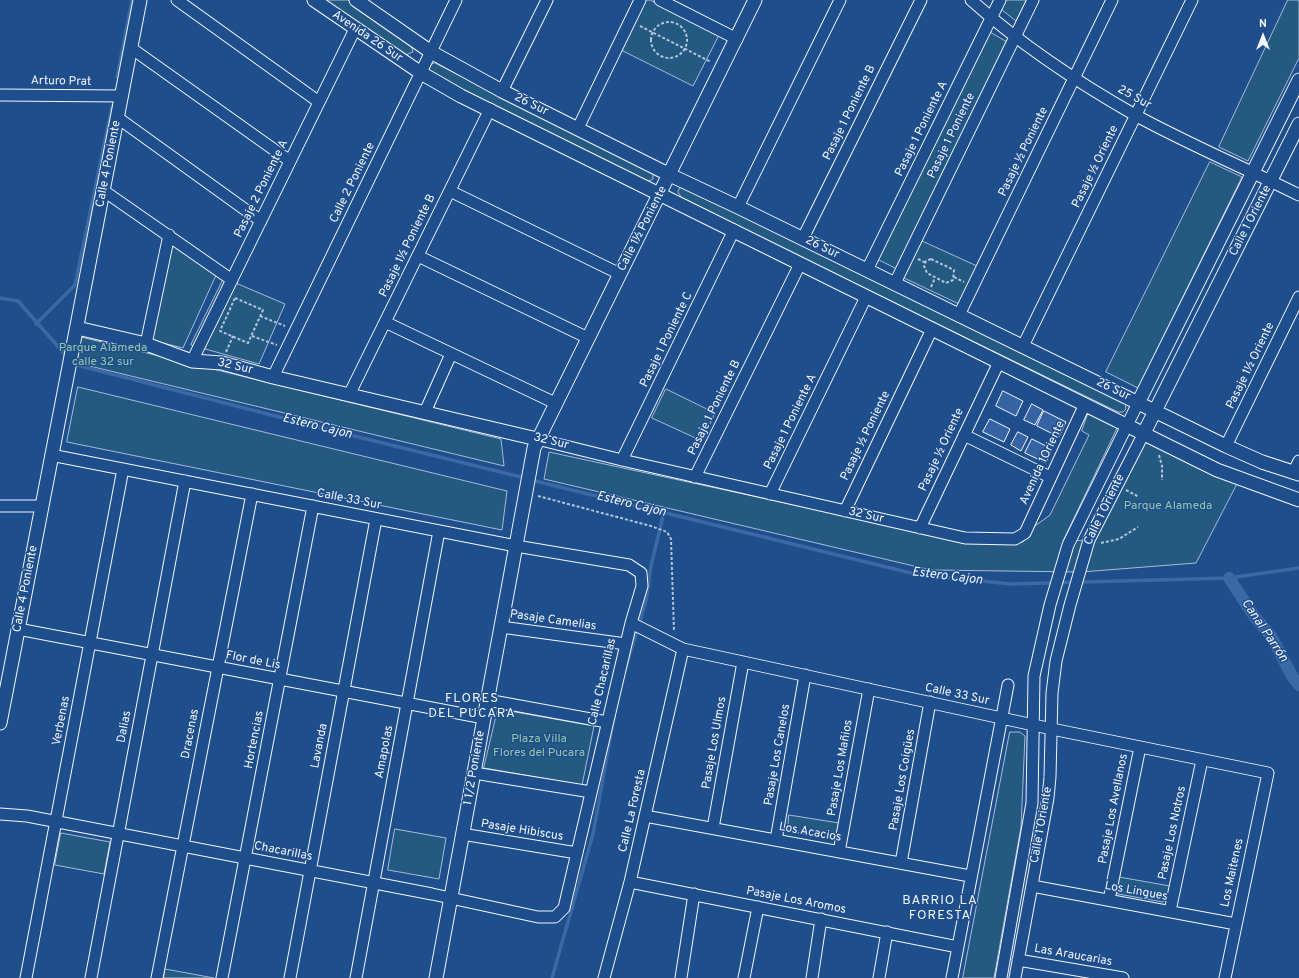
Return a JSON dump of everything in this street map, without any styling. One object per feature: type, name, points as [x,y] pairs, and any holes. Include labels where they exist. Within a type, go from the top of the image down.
[{"type":"street","name":"Calle 4 Poniente","points":[[0,723],[51,455],[67,384],[140,0]]},
{"type":"street","points":[[177,0],[319,102]]},
{"type":"street","name":"Avenida 26 Sur","points":[[314,0],[355,30],[421,73]]},
{"type":"street","name":"26 Sur","points":[[356,0],[431,52],[502,91],[670,175],[803,238],[1226,446],[1262,462],[1297,469]]},
{"type":"street","name":"Calle 2 Poniente","points":[[273,377],[456,0]]},
{"type":"street","points":[[502,91],[547,0]]},
{"type":"street","points":[[578,128],[640,0]]},
{"type":"street","points":[[660,0],[737,39]]},
{"type":"street","name":"Calle 1½ Poniente","points":[[522,510],[531,459],[537,439],[723,69],[755,0]]},
{"type":"street","points":[[738,207],[840,0]]},
{"type":"street","name":"Pasaje 1 Poniente B","points":[[803,238],[921,0]]},
{"type":"street","name":"25 Sur","points":[[971,0],[1015,37],[1074,78],[1136,115],[1299,195]]},
{"type":"street","name":"Pasaje 1 Poniente A","points":[[867,270],[1000,0]]},
{"type":"street","name":"Pasaje 1 Poniente","points":[[894,284],[1033,0]]},
{"type":"street","name":"Pasaje ½ Poniente","points":[[959,315],[1112,0]]},
{"type":"street","name":"Pasaje ½ Oriente","points":[[1023,346],[1192,0]]},
{"type":"street","name":"Pasaje 2 Poniente A","points":[[192,361],[355,30]]},
{"type":"street","points":[[131,48],[290,161]]},
{"type":"street","name":"26 Sur","points":[[421,73],[461,96],[734,230],[866,297],[1127,424],[1216,470],[1299,500]]},
{"type":"street","name":"Calle 1 Oriente","points":[[1001,978],[1032,803],[1032,725],[1034,676],[1062,560],[1075,527],[1299,80]]},
{"type":"street","name":"Arturo Prat","points":[[0,95],[122,96]]},
{"type":"street","name":"Pasaje 1½ Poniente B","points":[[349,395],[490,110]]},
{"type":"street","points":[[118,118],[261,221]]},
{"type":"street","name":"Calle 1 Oriente","points":[[1015,978],[1048,798],[1052,729],[1052,693],[1056,661],[1082,562],[1092,533],[1148,435],[1156,411],[1272,181],[1299,124]]},
{"type":"street","points":[[104,191],[232,280]]},
{"type":"street","points":[[450,191],[620,274]]},
{"type":"street","name":"Pasaje 1 Poniente C","points":[[622,460],[734,230]]},
{"type":"street","points":[[146,344],[169,235]]},
{"type":"street","points":[[418,256],[588,338]]},
{"type":"street","name":"Pasaje 1 Poniente B","points":[[695,477],[800,264]]},
{"type":"street","name":"Pasaje 1 Poniente A","points":[[770,494],[866,297]]},
{"type":"street","name":"Pasaje 1½ Oriente","points":[[1226,446],[1299,297]]},
{"type":"street","points":[[385,322],[555,403]]},
{"type":"street","name":"32 Sur","points":[[77,328],[146,344],[192,361],[222,362],[273,377],[622,460],[920,528],[978,540],[1015,539],[1025,533]]},
{"type":"street","name":"Pasaje ½ Poniente","points":[[845,511],[932,329]]},
{"type":"street","points":[[425,412],[451,354]]},
{"type":"street","name":"Pasaje ½ Oriente","points":[[920,528],[999,362]]},
{"type":"street","name":"Avenida 1Oriente","points":[[1025,533],[1085,404]]},
{"type":"street","points":[[964,436],[1050,477]]},
{"type":"street","name":"Calle 33 Sur","points":[[51,455],[516,546],[629,565],[641,573]]},
{"type":"street","name":"Verbenas","points":[[26,978],[122,469]]},
{"type":"street","name":"Dalias","points":[[92,978],[185,481]]},
{"type":"street","name":"Dracenas","points":[[157,978],[252,494]]},
{"type":"street","points":[[0,506],[42,506]]},
{"type":"street","name":"Hortencias","points":[[222,978],[313,506]]},
{"type":"street","name":"1 1/2 Poniente","points":[[439,978],[462,834],[522,510]]},
{"type":"street","name":"Lavanda","points":[[290,978],[376,519]]},
{"type":"street","name":"Amapolas","points":[[356,978],[439,531]]},
{"type":"street","name":"Calle Chacarillas","points":[[560,914],[564,908],[607,722],[631,623],[642,586],[641,573]]},
{"type":"street","name":"Calle 33 Sur","points":[[631,623],[679,647],[1032,725],[1268,773]]},
{"type":"street","name":"Pasaje Camelias","points":[[501,627],[626,644]]},
{"type":"street","name":"Flor de Lis","points":[[18,629],[484,718]]},
{"type":"street","name":"Calle La Foresta","points":[[604,978],[630,882],[645,816],[679,647]]},
{"type":"street","name":"Pasaje Los Ulmos","points":[[713,828],[743,662]]},
{"type":"street","name":"Pasaje Los Canelos","points":[[776,840],[805,675]]},
{"type":"street","points":[[952,978],[970,876],[1008,685]]},
{"type":"street","name":"Pasaje Los Mañios","points":[[839,852],[869,689]]},
{"type":"street","points":[[487,700],[607,722]]},
{"type":"street","name":"Pasaje Los Coigües","points":[[901,863],[930,702]]},
{"type":"street","name":"Pasaje Los Avellanos","points":[[1109,900],[1140,747]]},
{"type":"street","name":"Pasaje Los Notros","points":[[1170,911],[1202,760]]},
{"type":"street","points":[[474,773],[591,792]]},
{"type":"street","name":"Los Maitenes","points":[[1225,978],[1268,773]]},
{"type":"street","name":"Chacarillas","points":[[0,814],[27,816],[374,883],[538,917],[548,918],[560,914]]},
{"type":"street","name":"Los Acacios","points":[[645,816],[970,876]]},
{"type":"street","name":"Pasaje Hibiscus","points":[[462,834],[577,853]]},
{"type":"street","name":"Pasaje Los Aromos","points":[[630,882],[958,947]]},
{"type":"street","name":"Los Lingues","points":[[1032,886],[1236,924]]},
{"type":"street","points":[[681,978],[694,894]]},
{"type":"street","points":[[744,978],[758,907]]},
{"type":"street","points":[[812,978],[821,919]]},
{"type":"street","points":[[879,978],[887,932]]},
{"type":"street","name":"Las Araucarias","points":[[1018,960],[1090,975],[1123,978]]},
{"type":"path","points":[[630,20],[723,69]]},
{"type":"path","points":[[663,24],[675,24],[682,28],[686,34],[687,41],[685,48],[677,56],[663,57],[656,52],[652,46],[653,33],[663,24]]},
{"type":"path","points":[[932,259],[954,270],[952,281],[946,283],[927,274],[924,265],[927,260],[932,259]]},
{"type":"path","points":[[235,298],[263,310],[252,336],[248,343],[220,331],[235,298]]},
{"type":"path","points":[[260,316],[295,331]]},
{"type":"path","points":[[222,362],[233,336]]},
{"type":"path","points":[[252,336],[286,349]]},
{"type":"path","points":[[1148,435],[1162,466],[1162,480]]},
{"type":"path","points":[[1121,488],[1139,497]]},
{"type":"path","points":[[539,490],[537,497],[660,528],[667,532],[671,539],[679,647]]},
{"type":"path","points":[[1098,543],[1119,539],[1138,527]]},
{"type":"green space","points":[[326,0],[348,0],[411,45],[413,52],[405,55]]},
{"type":"green space","points":[[646,0],[650,0],[719,35],[693,86],[621,50]]},
{"type":"green space","points":[[1005,0],[1027,0],[1016,21],[1001,9]]},
{"type":"green space","points":[[1288,0],[1299,0],[1299,58],[1248,161],[1219,147]]},
{"type":"green space","points":[[988,31],[1009,43],[899,270],[877,259]]},
{"type":"green space","points":[[435,63],[653,173],[653,179],[647,182],[429,73],[430,65]]},
{"type":"green space","points":[[1210,162],[1242,177],[1138,388],[1106,372]]},
{"type":"green space","points":[[681,187],[685,187],[1125,403],[1126,409],[1123,412],[1118,412],[683,200],[678,192]]},
{"type":"green space","points":[[922,241],[977,266],[959,304],[904,278]]},
{"type":"green space","points":[[171,242],[217,273],[183,348],[151,340]]},
{"type":"green space","points":[[224,278],[285,304],[259,364],[191,345]]},
{"type":"green space","name":"Parque Alameda calle 32 sur","points":[[81,337],[501,439],[504,466],[77,363]]},
{"type":"green space","points":[[78,387],[507,491],[502,530],[67,442]]},
{"type":"green space","points":[[666,389],[715,413],[702,441],[652,418]]},
{"type":"green space","name":"Parque Alameda","points":[[1088,414],[1118,426],[1063,541],[1089,540],[1150,433],[1240,478],[1196,563],[1081,572],[931,570],[544,479],[549,452],[971,543],[1023,542],[1035,526],[1050,515],[1089,435],[1082,431]]},
{"type":"green space","name":"Plaza Villa Flores del Pucara","points":[[498,709],[594,726],[582,785],[484,768]]},
{"type":"green space","points":[[1010,732],[1020,732],[1025,736],[1021,827],[994,978],[963,978]]},
{"type":"green space","points":[[789,815],[839,823],[837,836],[833,839],[788,831]]},
{"type":"green space","points":[[395,829],[446,838],[439,879],[388,870]]},
{"type":"green space","points":[[61,833],[110,842],[104,874],[55,865]]},
{"type":"green space","points":[[1119,877],[1170,886],[1168,898],[1163,902],[1118,894]]},
{"type":"green space","points":[[165,969],[214,978],[164,978]]},
{"type":"building","points":[[1003,391],[1023,401],[1016,416],[996,406]]},
{"type":"building","points":[[1032,404],[1043,410],[1035,425],[1024,420]]},
{"type":"building","points":[[1044,411],[1066,422],[1059,437],[1037,426]]},
{"type":"building","points":[[990,419],[1010,429],[1004,442],[983,432]]},
{"type":"building","points":[[1018,432],[1028,437],[1021,451],[1011,445]]},
{"type":"building","points":[[1032,439],[1052,449],[1046,463],[1025,453]]},
{"type":"waterway","points":[[117,77],[132,0]]},
{"type":"waterway","points":[[36,324],[75,285],[112,106]]},
{"type":"waterway","name":"Estero Cajon","points":[[0,298],[18,301],[68,358]]},
{"type":"waterway","name":"Estero Cajon","points":[[73,364],[525,478]]},
{"type":"waterway","name":"Estero Cajon","points":[[531,480],[915,574],[1011,584],[1229,578],[1299,568]]},
{"type":"waterway","points":[[625,670],[646,601],[651,566],[664,512]]},
{"type":"waterway","name":"Canal Parrón","points":[[1229,578],[1254,616],[1271,636],[1292,676],[1299,685]]},
{"type":"waterway","points":[[552,978],[593,834],[614,717]]},
{"type":"district","name":"FLORES DEL PUCARA","points":[[472,706]]},
{"type":"district","name":"BARRIO LA FORESTA","points":[[940,908]]}]
